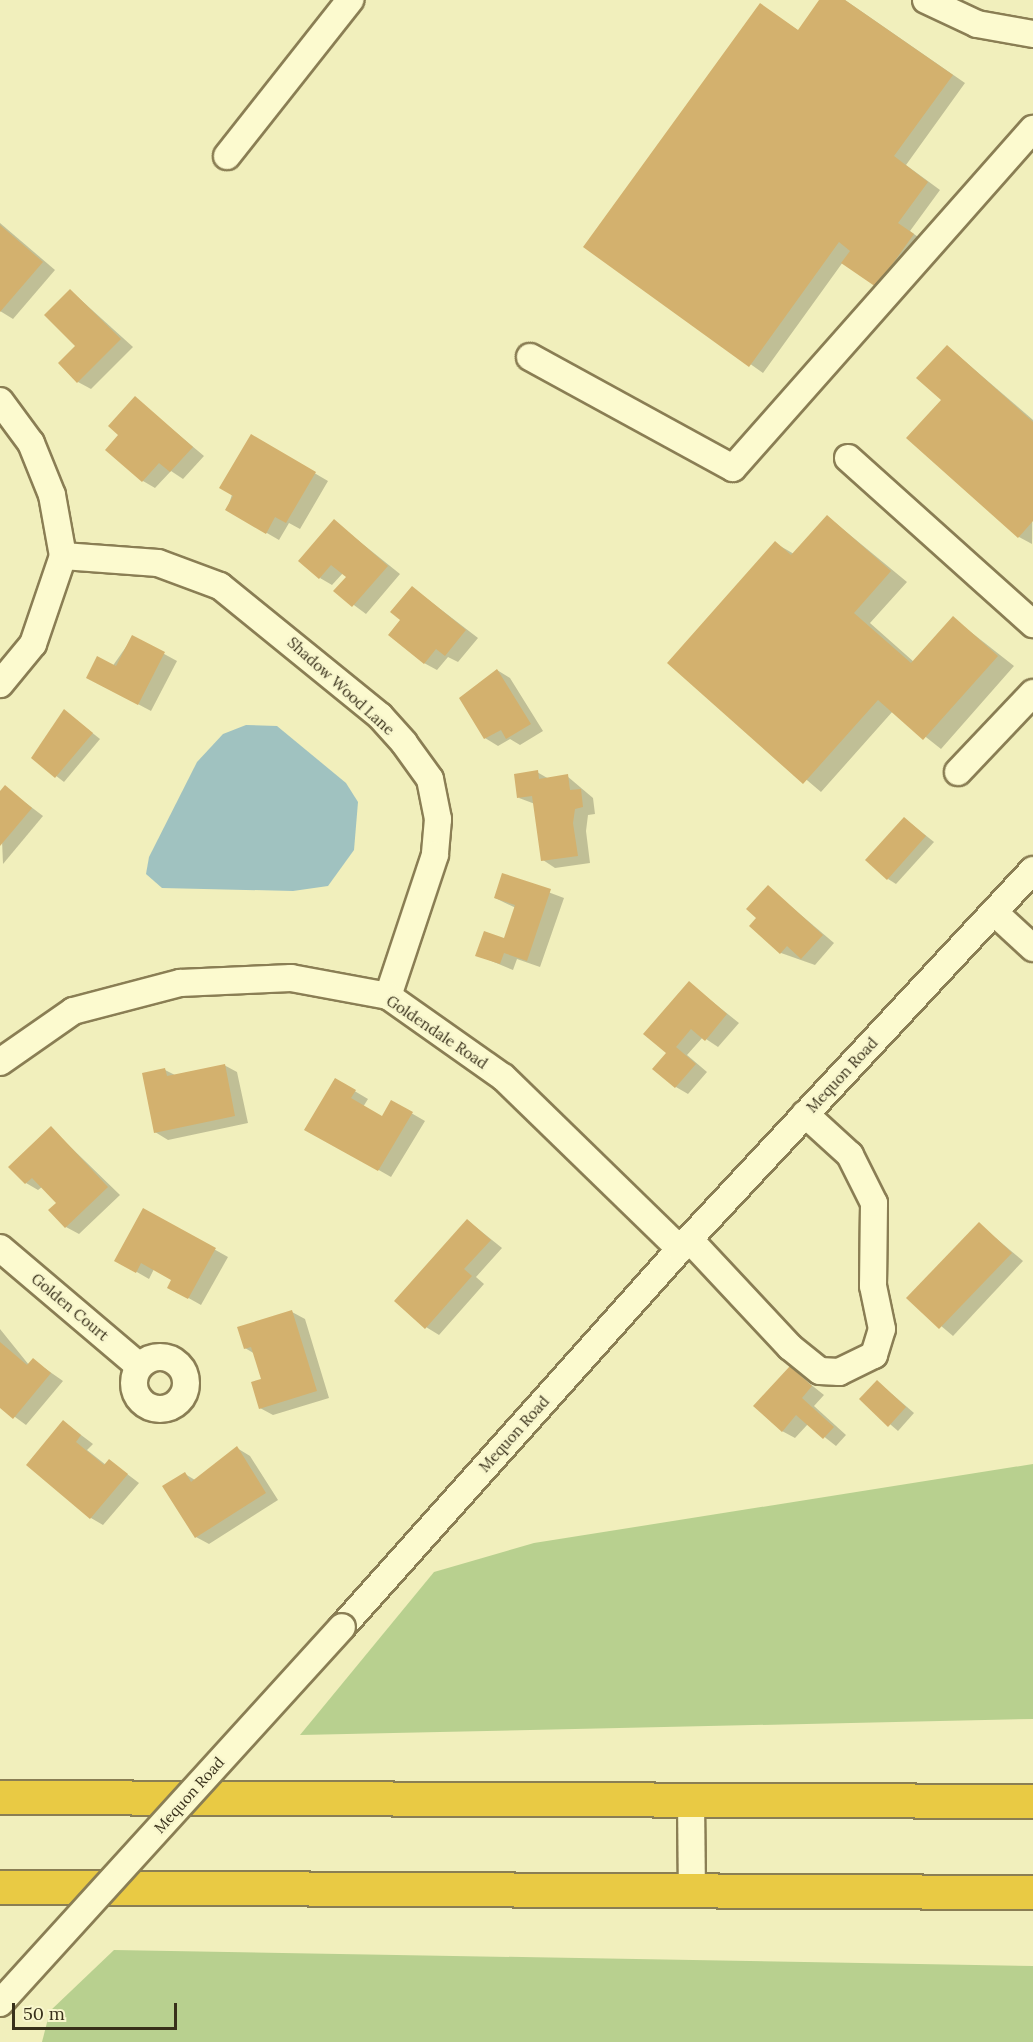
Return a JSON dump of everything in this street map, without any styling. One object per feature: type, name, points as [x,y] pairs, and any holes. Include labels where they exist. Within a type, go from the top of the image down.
[{"type":"highway","points":[[0,1797],[1033,1801]]},
{"type":"highway","points":[[0,1887],[1033,1892]]},
{"type":"street","points":[[227,156],[350,0]]},
{"type":"street","points":[[926,0],[976,24],[1033,34]]},
{"type":"street","points":[[530,357],[733,468],[1033,129]]},
{"type":"street","points":[[0,401],[31,443],[44,474],[63,556],[33,644],[0,684]]},
{"type":"street","points":[[848,458],[1033,624]]},
{"type":"street","name":"Shadow Wood Lane","points":[[63,556],[158,563],[220,586],[380,716],[404,743],[430,779],[438,819],[435,855],[388,996]]},
{"type":"street","points":[[958,772],[1033,693]]},
{"type":"street","name":"Mequon Road","points":[[0,2003],[342,1627],[684,1244],[1033,870]]},
{"type":"street","points":[[994,912],[1033,948]]},
{"type":"street","name":"Goldendale Road","points":[[0,1062],[73,1011],[180,983],[291,978],[388,996],[503,1077],[684,1244],[790,1347],[820,1371],[838,1372],[874,1355],[882,1329],[873,1286],[874,1203],[850,1155],[806,1114]]},
{"type":"street","name":"Golden Court","points":[[0,1248],[140,1366]]},
{"type":"street","points":[[691,1800],[692,1890]]},
{"type":"green space","points":[[1033,1464],[1033,1719],[300,1735],[434,1572],[534,1543]]},
{"type":"green space","points":[[114,1950],[1033,1966],[1033,2042],[42,2042],[50,2011]]},
{"type":"water","points":[[246,725],[277,726],[346,783],[358,802],[354,850],[328,886],[293,891],[162,888],[146,874],[149,857],[197,762],[223,734]]},
{"type":"building","points":[[819,0],[845,0],[953,75],[894,156],[928,182],[898,223],[914,234],[876,287],[841,263],[850,251],[839,242],[749,367],[583,247],[760,3],[798,30]]},
{"type":"building","points":[[0,225],[43,262],[0,312]]},
{"type":"building","points":[[70,289],[121,339],[77,383],[58,363],[75,346],[44,315]]},
{"type":"building","points":[[947,345],[1033,422],[1033,521],[1018,538],[906,438],[941,400],[916,378]]},
{"type":"building","points":[[135,396],[193,447],[170,472],[159,463],[142,482],[105,450],[118,435],[108,426]]},
{"type":"building","points":[[251,434],[316,472],[286,523],[275,517],[266,534],[225,510],[233,496],[219,488]]},
{"type":"building","points":[[827,515],[891,571],[854,613],[911,663],[953,616],[998,656],[923,740],[878,700],[803,784],[667,663],[775,541],[791,555]]},
{"type":"building","points":[[334,519],[388,566],[352,607],[333,591],[346,577],[331,565],[319,579],[298,561]]},
{"type":"building","points":[[412,586],[466,630],[445,656],[436,649],[424,664],[388,635],[400,620],[390,612]]},
{"type":"building","points":[[132,635],[165,652],[138,705],[86,678],[97,656],[116,666]]},
{"type":"building","points":[[497,669],[531,724],[506,739],[501,730],[484,739],[459,698]]},
{"type":"building","points":[[64,709],[93,733],[55,778],[31,758]]},
{"type":"building","points":[[538,770],[539,779],[568,774],[570,790],[581,789],[583,807],[575,809],[573,823],[578,856],[541,861],[532,796],[517,798],[514,774]]},
{"type":"building","points":[[5,785],[32,808],[0,846],[0,791]]},
{"type":"building","points":[[904,817],[926,836],[887,880],[865,860]]},
{"type":"building","points":[[502,873],[551,889],[527,961],[504,953],[500,964],[475,956],[484,931],[504,938],[515,905],[494,898]]},
{"type":"building","points":[[768,885],[823,935],[801,959],[787,946],[780,954],[749,926],[756,918],[746,909]]},
{"type":"building","points":[[689,981],[727,1014],[705,1041],[691,1029],[676,1047],[696,1064],[675,1088],[652,1069],[666,1053],[643,1034]]},
{"type":"building","points":[[225,1064],[235,1116],[154,1133],[142,1073],[165,1068],[167,1076]]},
{"type":"building","points":[[335,1078],[356,1090],[351,1098],[382,1116],[391,1100],[413,1112],[378,1171],[304,1130]]},
{"type":"building","points":[[51,1126],[108,1187],[65,1228],[48,1210],[56,1203],[32,1178],[25,1184],[8,1167]]},
{"type":"building","points":[[143,1208],[216,1248],[188,1299],[167,1288],[171,1280],[141,1263],[136,1273],[114,1261]]},
{"type":"building","points":[[467,1219],[491,1240],[464,1269],[472,1276],[425,1329],[394,1301]]},
{"type":"building","points":[[979,1222],[1012,1253],[939,1329],[906,1298]]},
{"type":"building","points":[[292,1310],[317,1391],[259,1409],[251,1382],[261,1379],[251,1347],[244,1349],[237,1327]]},
{"type":"building","points":[[0,1342],[27,1365],[33,1358],[51,1373],[13,1419],[0,1408]]},
{"type":"building","points":[[790,1366],[812,1386],[802,1398],[834,1427],[823,1439],[796,1415],[782,1432],[753,1406]]},
{"type":"building","points":[[877,1380],[906,1407],[888,1427],[859,1399]]},
{"type":"building","points":[[63,1420],[81,1435],[76,1442],[104,1465],[109,1459],[128,1474],[90,1519],[26,1465]]},
{"type":"building","points":[[237,1446],[266,1493],[195,1538],[162,1486],[185,1472],[191,1482]]}]
